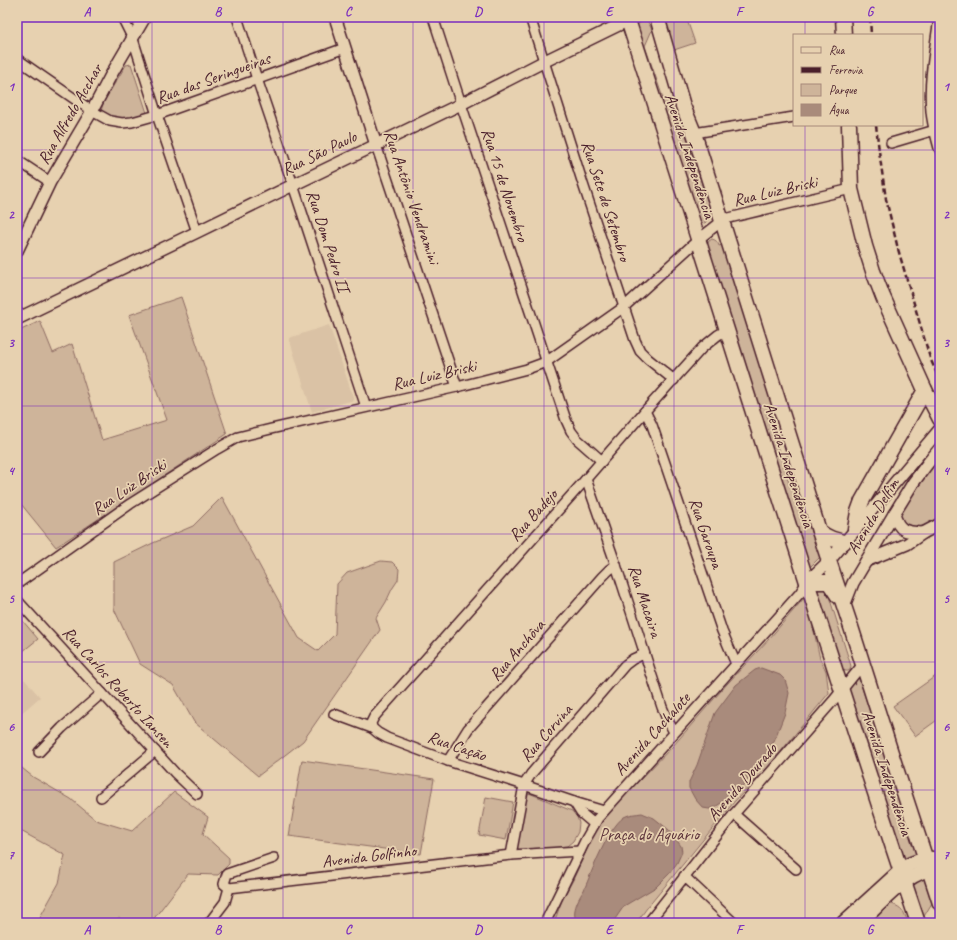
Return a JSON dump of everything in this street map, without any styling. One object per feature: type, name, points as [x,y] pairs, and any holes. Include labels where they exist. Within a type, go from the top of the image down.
[{"type":"main road","name":"Avenida Independência","points":[[657,17],[819,531],[894,762],[932,866],[940,903]]},
{"type":"main road","points":[[843,17],[844,34]]},
{"type":"main road","name":"Avenida Independência","points":[[630,18],[841,691],[918,923]]},
{"type":"main road","points":[[849,126],[851,189],[865,246],[883,297],[937,414]]},
{"type":"main road","points":[[855,529],[858,512],[862,501],[925,390]]},
{"type":"main road","points":[[819,531],[824,536],[844,542]]},
{"type":"main road","points":[[807,582],[827,582],[830,584],[844,606]]},
{"type":"main road","points":[[843,923],[902,876],[921,872],[932,866],[940,859]]},
{"type":"main road","points":[[860,923],[902,876]]},
{"type":"street","points":[[122,17],[133,39],[197,232]]},
{"type":"street","name":"Rua Alfredo Acchar","points":[[17,251],[21,234],[145,17]]},
{"type":"street","name":"Rua Dom Pedro II","points":[[237,17],[366,407]]},
{"type":"street","name":"Rua Antônio Vendramini","points":[[335,17],[457,387]]},
{"type":"street","name":"Rua 15 de Novembro","points":[[433,17],[566,420],[577,439],[602,461]]},
{"type":"street","name":"Rua Sete de Setembro","points":[[530,17],[583,184],[640,351],[674,380]]},
{"type":"street","name":"Rua São Paulo","points":[[17,319],[461,104],[630,18]]},
{"type":"street","points":[[940,18],[933,72],[931,102],[935,130],[940,148]]},
{"type":"street","name":"Rua das Seringueiras","points":[[17,59],[92,111],[110,120],[122,123],[132,122],[157,115],[345,48]]},
{"type":"street","points":[[694,133],[793,117]]},
{"type":"street","points":[[891,143],[935,130]]},
{"type":"street","points":[[17,160],[50,182]]},
{"type":"street","name":"Rua Luiz Briski","points":[[17,584],[130,504],[217,449],[238,438],[271,429],[457,387],[527,369],[546,362],[624,307],[699,239],[722,221],[728,218],[851,189]]},
{"type":"street","name":"Rua Badejo","points":[[372,728],[371,723],[374,717],[645,411],[702,348],[718,335],[727,330]]},
{"type":"street","name":"Rua Garoupa","points":[[645,411],[652,425],[722,631],[736,664]]},
{"type":"street","name":"Avenida Delfim","points":[[807,582],[829,561],[940,429]]},
{"type":"street","name":"Avenida Delfim","points":[[844,606],[853,583],[894,514],[913,483],[940,448]]},
{"type":"street","name":"Rua Macaira","points":[[586,479],[662,706],[674,732]]},
{"type":"street","points":[[894,514],[898,525],[902,529],[908,532],[923,533]]},
{"type":"street","points":[[866,561],[907,544],[940,524]]},
{"type":"street","name":"Rua Anchôva","points":[[448,761],[468,729],[602,577],[616,565]]},
{"type":"street","name":"Avenida Cachalote","points":[[545,923],[598,818],[800,593],[807,582]]},
{"type":"street","name":"Rua Carlos Roberto Iansen","points":[[17,600],[155,751],[197,794]]},
{"type":"street","name":"Rua Corvina","points":[[511,855],[524,785],[531,774],[625,665],[644,654]]},
{"type":"street","name":"Avenida Dourado","points":[[648,923],[734,814],[863,664]]},
{"type":"street","points":[[39,752],[62,728],[102,693]]},
{"type":"street","name":"Rua Cação","points":[[334,714],[372,728],[387,738],[448,761],[604,811]]},
{"type":"street","points":[[101,797],[155,751]]},
{"type":"street","points":[[574,802],[581,813],[594,824]]},
{"type":"street","points":[[734,814],[796,869]]},
{"type":"street","name":"Avenida Golfinho","points":[[229,888],[511,855],[580,851]]},
{"type":"street","points":[[209,923],[226,902],[229,888],[224,884],[227,874],[274,858]]},
{"type":"street","points":[[684,876],[734,923]]},
{"type":"shaded area","points":[[329,325],[354,400],[312,412],[289,338]]},
{"type":"shaded area","points":[[17,671],[40,697],[17,717]]},
{"type":"green space","points":[[686,17],[695,43],[674,50],[664,18]]},
{"type":"green space","points":[[647,20],[652,30],[645,46],[663,98],[677,107],[711,212],[711,216],[705,223],[699,222],[632,26]]},
{"type":"green space","points":[[131,64],[147,113],[135,118],[124,120],[113,118],[101,111],[104,101],[126,65]]},
{"type":"green space","points":[[712,239],[717,241],[719,246],[722,245],[774,411],[766,412],[790,486],[798,487],[820,557],[807,570],[707,245]]},
{"type":"green space","points":[[181,297],[227,434],[56,547],[17,499],[17,332],[40,321],[53,353],[72,344],[102,440],[167,420],[129,315]]},
{"type":"green space","points":[[940,458],[940,518],[926,525],[914,528],[900,525],[899,513],[931,467]]},
{"type":"green space","points":[[222,497],[299,638],[318,651],[335,634],[337,584],[347,573],[381,561],[392,562],[399,569],[398,580],[376,618],[380,630],[303,741],[258,776],[194,722],[173,685],[140,664],[114,609],[114,562],[193,526]]},
{"type":"green space","points":[[826,587],[851,666],[850,670],[848,671],[842,669],[816,589]]},
{"type":"green space","name":"Praça do Aquário","points":[[805,597],[820,659],[826,671],[829,693],[768,767],[735,801],[636,923],[554,923],[562,900],[592,838],[614,806],[673,746]]},
{"type":"green space","points":[[17,614],[38,639],[17,656]]},
{"type":"green space","points":[[940,673],[940,718],[915,736],[893,706]]},
{"type":"green space","points":[[858,676],[916,848],[916,853],[914,856],[901,861],[844,691]]},
{"type":"green space","points":[[302,760],[434,779],[421,854],[289,836]]},
{"type":"green space","points":[[17,764],[33,777],[71,799],[96,820],[132,831],[174,792],[208,817],[203,834],[229,858],[229,864],[218,875],[188,874],[149,923],[127,923],[119,918],[112,923],[44,923],[40,917],[59,883],[65,855],[17,829]]},
{"type":"green space","points":[[525,793],[529,793],[572,811],[577,817],[579,823],[578,832],[573,841],[567,846],[522,851],[516,847]]},
{"type":"green space","points":[[486,797],[513,802],[506,840],[479,835]]},
{"type":"green space","points":[[924,879],[932,903],[923,918],[912,888],[913,884]]},
{"type":"green space","points":[[892,904],[899,907],[903,911],[908,923],[868,923],[886,905]]},
{"type":"water","points":[[761,668],[780,675],[785,680],[789,693],[785,713],[774,741],[762,764],[736,793],[715,807],[709,809],[703,808],[695,799],[689,788],[689,782],[697,765],[715,713],[736,685],[755,670]]},
{"type":"water","points":[[642,813],[654,818],[669,830],[681,846],[682,852],[677,863],[669,874],[656,887],[624,906],[613,922],[578,923],[575,915],[576,906],[606,840],[612,830],[624,817]]},
{"type":"railway","points":[[870,17],[871,34]]},
{"type":"railway","points":[[876,126],[886,199],[898,249],[930,358],[940,381]]}]
